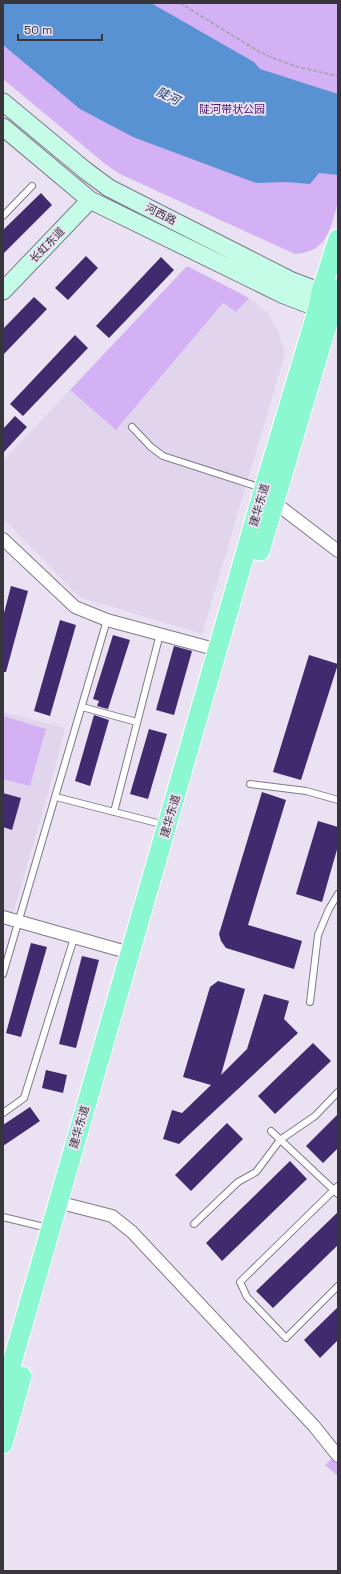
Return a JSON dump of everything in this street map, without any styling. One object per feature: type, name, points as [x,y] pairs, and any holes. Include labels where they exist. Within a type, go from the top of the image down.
[{"type":"main road","name":"河西路","points":[[3,102],[86,171],[109,188],[330,299]]},
{"type":"main road","name":"河西路","points":[[3,128],[90,200],[284,295],[330,299]]},
{"type":"main road","name":"长虹东道","points":[[4,288],[90,200]]},
{"type":"main road","name":"建华东道","points":[[3,1444],[64,1202],[130,953],[218,650],[269,495],[330,299],[338,239]]},
{"type":"main road","name":"建华东道","points":[[3,1394],[50,1228],[64,1202],[269,495]]},
{"type":"street","points":[[269,495],[338,551]]},
{"type":"street","points":[[3,539],[74,607],[107,620],[218,650]]},
{"type":"street","points":[[3,917],[130,953]]},
{"type":"street","points":[[64,1202],[112,1216],[132,1232],[314,1426],[338,1456]]},
{"type":"lane","points":[[3,216],[32,186]]},
{"type":"lane","points":[[132,427],[151,447],[163,456],[269,495]]},
{"type":"lane","points":[[3,974],[20,921],[107,620]]},
{"type":"lane","points":[[114,812],[160,634]]},
{"type":"lane","points":[[82,706],[137,722]]},
{"type":"lane","points":[[250,784],[306,791],[338,800]]},
{"type":"lane","points":[[56,797],[167,826]]},
{"type":"lane","points":[[310,1002],[318,935],[329,909],[338,894]]},
{"type":"lane","points":[[3,1113],[24,1098],[74,938]]},
{"type":"lane","points":[[194,1224],[238,1182],[256,1172],[280,1140],[315,1116],[338,1092]]},
{"type":"lane","points":[[271,1131],[335,1193]]},
{"type":"lane","points":[[338,1186],[335,1193],[240,1282],[247,1297],[286,1338],[338,1286]]},
{"type":"lane","points":[[3,1217],[50,1228]]},
{"type":"path","points":[[180,3],[258,51],[273,58],[298,67],[338,76]]},
{"type":"shaded area","points":[[249,298],[268,313],[279,333],[285,354],[202,634],[79,597],[3,518],[3,461],[70,390],[116,430],[223,303],[236,312]]},
{"type":"shaded area","points":[[3,712],[65,728],[48,794],[12,916],[3,912]]},
{"type":"green space","name":"陡河带状公园","points":[[3,3],[338,3],[338,202],[326,238],[314,249],[295,254],[120,174],[104,163],[3,79]]},
{"type":"green space","points":[[187,266],[249,298],[236,312],[223,303],[116,430],[70,390]]},
{"type":"green space","points":[[3,716],[46,729],[30,786],[3,779]]},
{"type":"green space","points":[[338,1452],[338,1476],[325,1465]]},
{"type":"water","name":"陡河","points":[[3,3],[151,3],[254,62],[260,69],[338,94],[338,175],[319,173],[310,184],[286,182],[256,183],[133,137],[80,109],[3,45]]},
{"type":"building","points":[[41,193],[52,205],[3,254],[3,230]]},
{"type":"building","points":[[86,256],[98,268],[68,300],[55,288]]},
{"type":"building","points":[[161,257],[174,270],[109,338],[96,326]]},
{"type":"building","points":[[34,297],[47,309],[3,355],[3,329]]},
{"type":"building","points":[[75,335],[88,348],[23,416],[10,404]]},
{"type":"building","points":[[15,416],[27,427],[3,453],[3,429]]},
{"type":"building","points":[[11,586],[28,591],[6,672],[3,672],[3,617]]},
{"type":"building","points":[[60,620],[76,625],[50,716],[34,711]]},
{"type":"building","points":[[113,635],[130,640],[108,709],[97,706],[99,701],[93,699]]},
{"type":"building","points":[[174,646],[192,651],[174,715],[156,710]]},
{"type":"building","points":[[309,655],[338,664],[301,780],[273,772]]},
{"type":"building","points":[[94,715],[109,720],[90,786],[75,781]]},
{"type":"building","points":[[149,729],[167,734],[148,799],[130,794]]},
{"type":"building","points":[[262,792],[286,800],[248,925],[302,941],[294,969],[226,948],[221,941],[219,934]]},
{"type":"building","points":[[3,793],[21,798],[12,830],[3,827]]},
{"type":"building","points":[[318,821],[338,827],[338,846],[322,902],[296,894]]},
{"type":"building","points":[[31,943],[47,947],[21,1037],[6,1033]]},
{"type":"building","points":[[82,956],[99,960],[76,1048],[59,1044]]},
{"type":"building","points":[[218,981],[245,989],[221,1075],[247,1049],[264,994],[289,1001],[284,1019],[298,1033],[179,1144],[163,1139],[172,1110],[182,1113],[211,1085],[183,1077],[210,987]]},
{"type":"building","points":[[313,1043],[331,1061],[275,1114],[258,1096]]},
{"type":"building","points":[[46,1070],[67,1075],[63,1093],[42,1088]]},
{"type":"building","points":[[30,1107],[40,1121],[3,1146],[3,1125]]},
{"type":"building","points":[[338,1114],[338,1148],[323,1163],[306,1146]]},
{"type":"building","points":[[227,1123],[243,1139],[191,1191],[175,1175]]},
{"type":"building","points":[[290,1161],[307,1179],[222,1261],[206,1243]]},
{"type":"building","points":[[338,1212],[338,1245],[273,1308],[256,1291]]},
{"type":"building","points":[[338,1307],[338,1340],[320,1358],[304,1340]]}]
